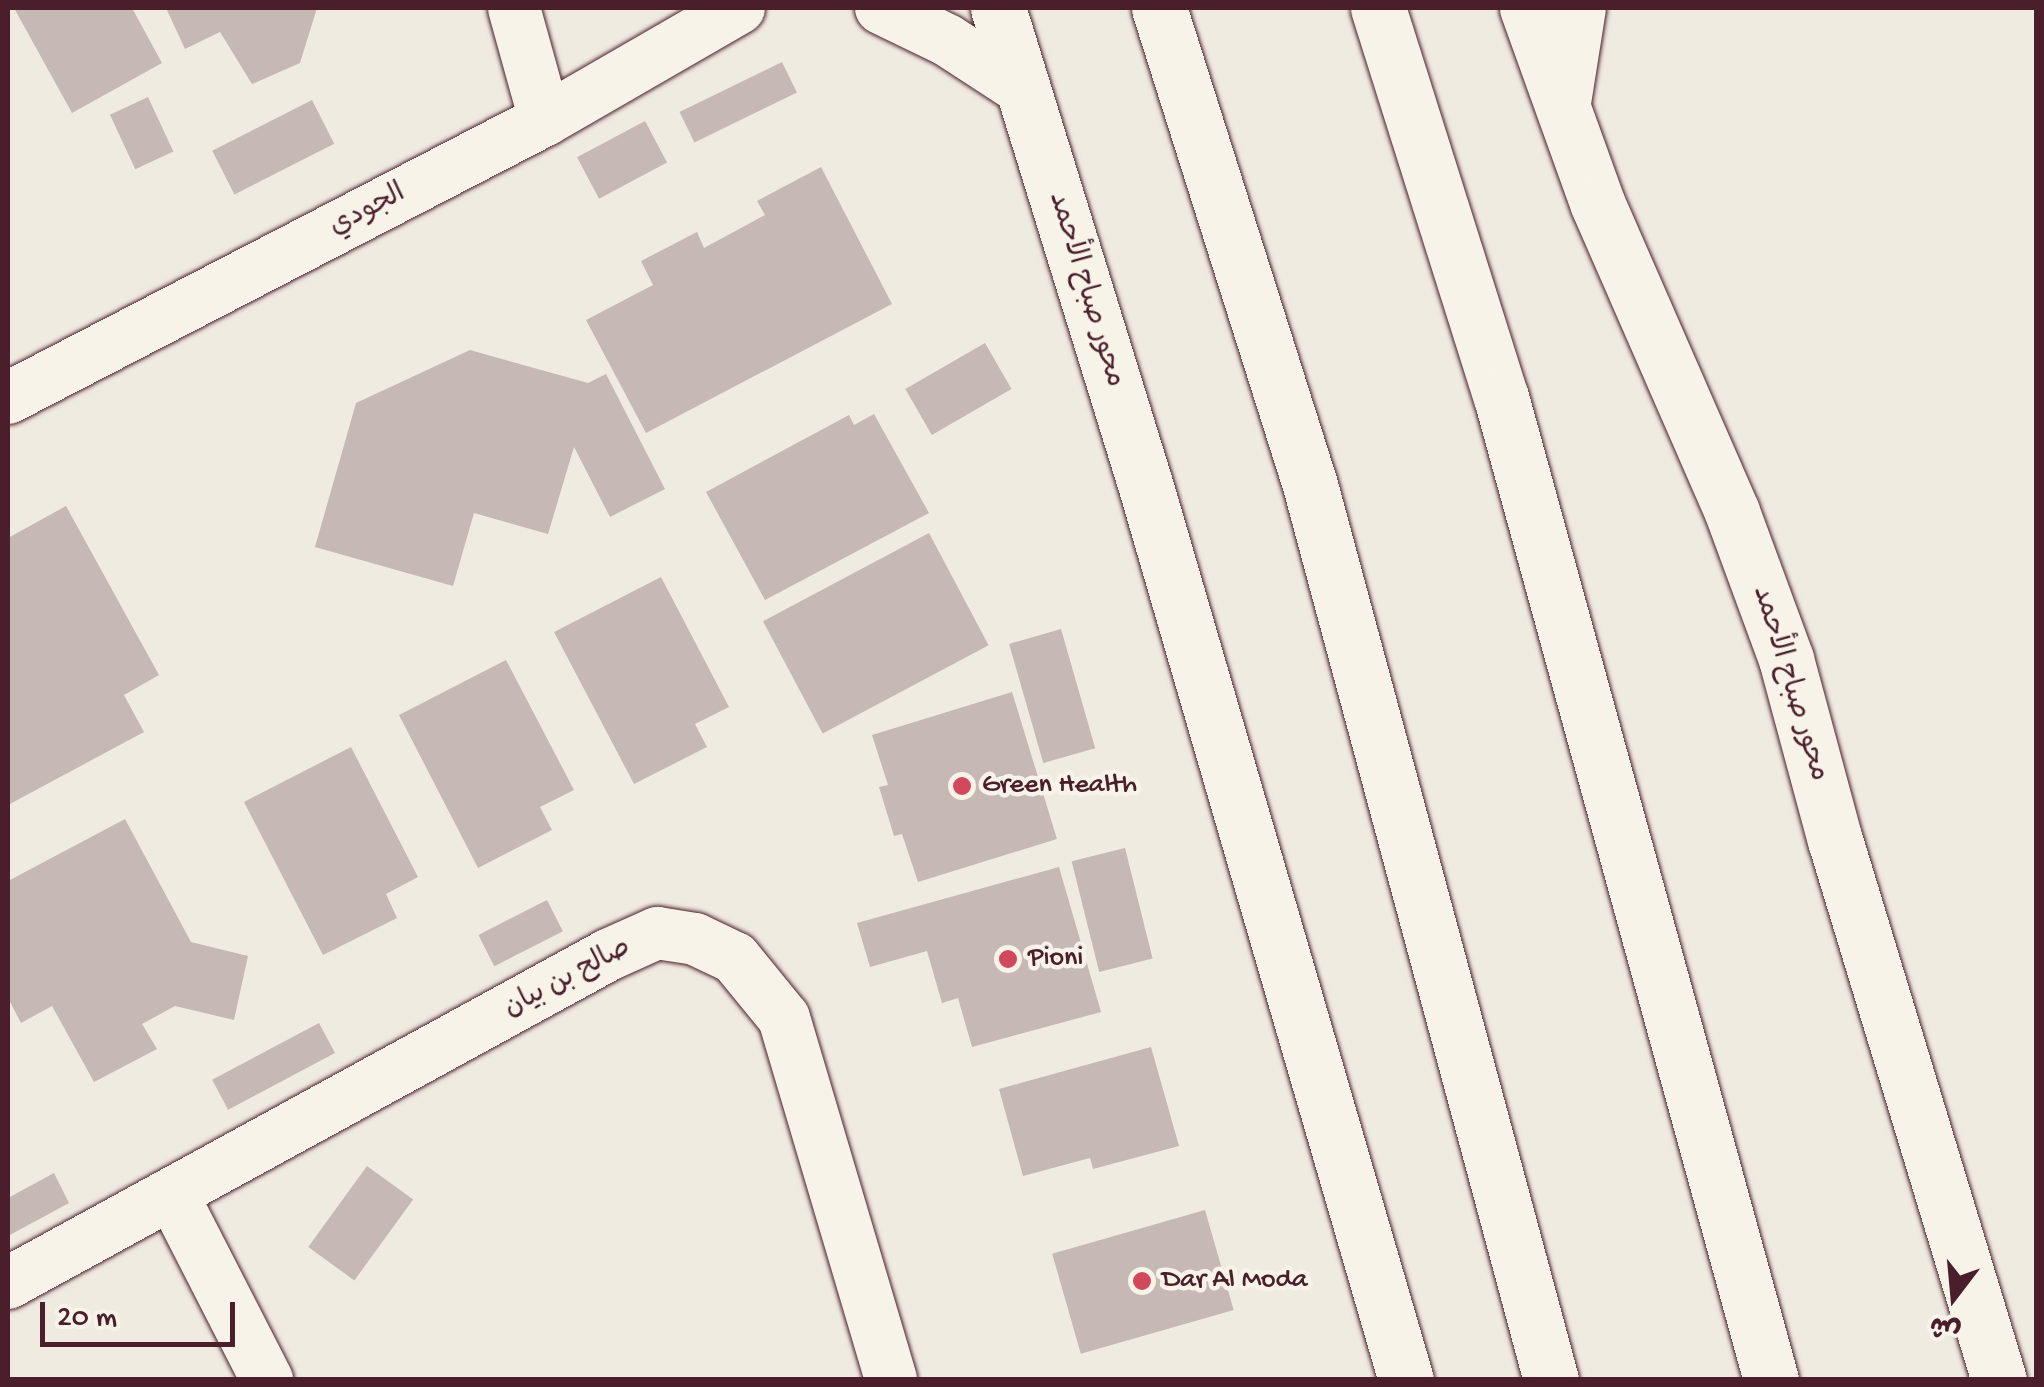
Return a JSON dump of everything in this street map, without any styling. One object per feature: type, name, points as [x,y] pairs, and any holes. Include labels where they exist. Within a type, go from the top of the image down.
[{"type":"main road","name":"محور صباح الأحمد","points":[[998,8],[1151,506],[1406,1380]]},
{"type":"main road","points":[[1159,8],[1310,484],[1552,1380]]},
{"type":"main road","points":[[1378,8],[1501,397],[1771,1380]]},
{"type":"main road","name":"محور صباح الأحمد","points":[[1527,8],[1598,205],[1732,512],[1786,659],[1835,840],[1999,1380]]},
{"type":"street","points":[[514,8],[545,120]]},
{"type":"street","name":"الجودي","points":[[8,398],[545,120],[732,12],[780,8]]},
{"type":"street","points":[[880,8],[947,40],[1024,90]]},
{"type":"street","points":[[1564,109],[1580,8]]},
{"type":"street","name":"صالح بن بيان","points":[[8,1283],[608,956],[658,934],[695,938],[734,958],[784,1018],[891,1380]]},
{"type":"street","points":[[173,1196],[268,1380]]},
{"type":"building","points":[[14,8],[132,8],[162,63],[72,113]]},
{"type":"building","points":[[166,8],[317,8],[300,63],[252,84],[220,32],[185,49]]},
{"type":"building","points":[[782,62],[797,93],[694,143],[680,112]]},
{"type":"building","points":[[148,97],[173,151],[135,169],[110,115]]},
{"type":"building","points":[[312,100],[334,144],[234,195],[212,151]]},
{"type":"building","points":[[645,121],[667,162],[599,199],[577,157]]},
{"type":"building","points":[[821,167],[892,304],[646,433],[586,320],[653,285],[641,261],[697,232],[704,248],[765,215],[757,201]]},
{"type":"building","points":[[985,343],[1012,389],[932,435],[905,389]]},
{"type":"building","points":[[470,350],[588,383],[606,374],[665,489],[610,517],[574,447],[548,534],[474,513],[453,586],[315,547],[356,403]]},
{"type":"building","points":[[874,414],[929,513],[765,600],[706,492],[849,415],[854,425]]},
{"type":"building","points":[[66,506],[159,675],[124,695],[144,732],[8,805],[8,538]]},
{"type":"building","points":[[929,533],[989,645],[823,733],[763,621]]},
{"type":"building","points":[[661,577],[729,707],[695,724],[707,747],[634,784],[554,632]]},
{"type":"building","points":[[1061,629],[1095,748],[1043,763],[1009,644]]},
{"type":"building","points":[[506,660],[574,790],[540,807],[552,830],[478,868],[399,715]]},
{"type":"building","name":"Green Health","points":[[1012,692],[1057,839],[918,882],[902,834],[894,836],[879,787],[888,785],[872,735]]},
{"type":"building","points":[[351,747],[418,877],[386,894],[397,918],[323,955],[244,802]]},
{"type":"building","points":[[125,819],[191,942],[248,956],[234,1020],[175,1006],[142,1024],[157,1049],[94,1082],[52,1006],[21,1023],[8,998],[8,881]]},
{"type":"building","points":[[1125,848],[1153,959],[1099,972],[1072,861]]},
{"type":"building","name":"Pioni","points":[[1059,867],[1101,1012],[972,1047],[958,998],[942,1003],[927,951],[870,967],[857,923]]},
{"type":"building","points":[[547,900],[563,931],[494,966],[478,935]]},
{"type":"building","points":[[319,1023],[335,1053],[228,1110],[212,1080]]},
{"type":"building","points":[[1151,1047],[1179,1146],[1093,1169],[1090,1158],[1023,1176],[999,1089]]},
{"type":"building","points":[[367,1166],[413,1200],[354,1280],[308,1247]]},
{"type":"building","points":[[54,1173],[69,1203],[8,1236],[8,1198]]},
{"type":"building","name":"Dar Al Moda","points":[[1205,1210],[1234,1310],[1081,1354],[1052,1254]]},
{"type":"place","name":"Green Health","points":[[962,786]]},
{"type":"place","name":"Pioni","points":[[1008,959]]},
{"type":"place","name":"Dar Al Moda","points":[[1142,1281]]}]
